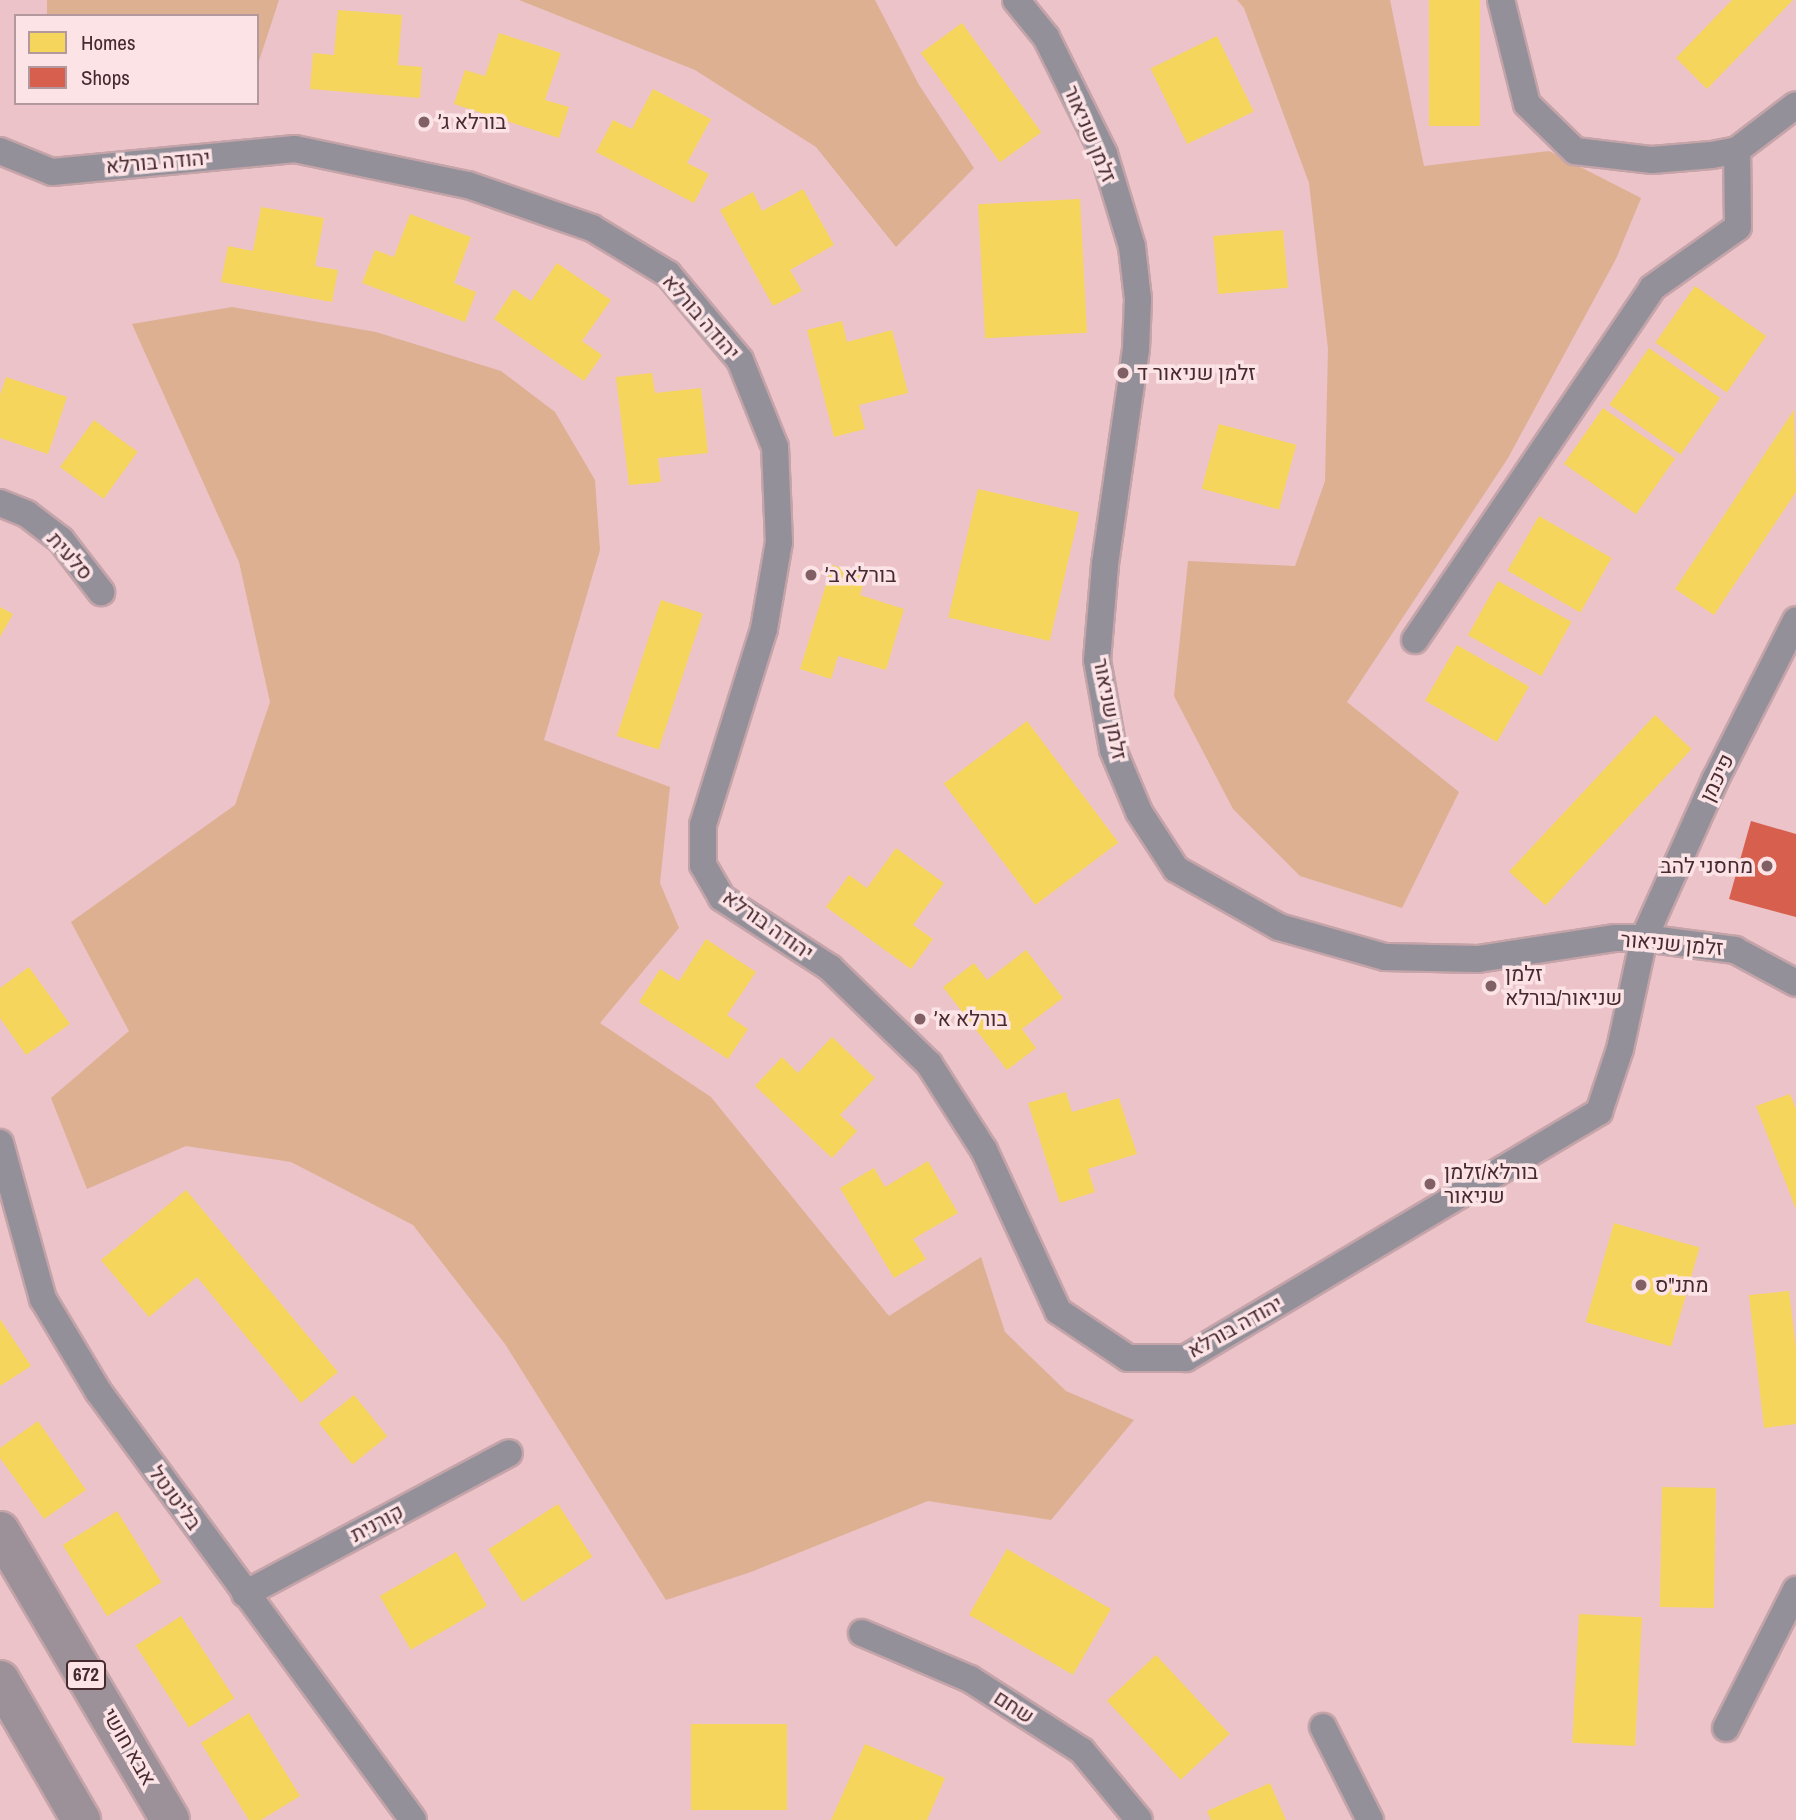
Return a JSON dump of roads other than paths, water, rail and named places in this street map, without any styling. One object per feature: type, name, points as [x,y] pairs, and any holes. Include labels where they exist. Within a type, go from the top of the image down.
[{"type":"main road","name":"אבא חושי","points":[[0,1531],[170,1820]]},
{"type":"main road","points":[[0,1679],[81,1820]]},
{"type":"street","name":"זלמן שניאור","points":[[1016,0],[1046,37],[1104,154],[1132,247],[1136,349],[1105,565],[1097,660],[1113,750],[1139,812],[1176,869],[1279,927],[1385,957],[1478,959],[1615,938],[1644,938],[1735,950],[1796,982]]},
{"type":"street","points":[[1501,0],[1527,104],[1575,151],[1652,160],[1737,150],[1796,106]]},
{"type":"street","name":"יהודה בורלא","points":[[0,151],[52,172],[295,149],[468,185],[592,229],[668,274],[740,360],[775,447],[779,542],[764,629],[703,825],[703,865],[722,898],[831,968],[929,1064],[984,1150],[1058,1311],[1128,1358],[1186,1358],[1599,1112],[1620,1049],[1644,938]]},
{"type":"street","points":[[1415,640],[1652,288],[1738,226],[1737,150]]},
{"type":"street","name":"סלעית","points":[[0,503],[27,514],[61,540],[101,592]]},
{"type":"street","name":"פיכמן","points":[[1644,938],[1712,788],[1796,620]]},
{"type":"street","name":"בליטנטל","points":[[0,1143],[43,1299],[98,1391],[413,1820]]},
{"type":"street","name":"קורנית","points":[[245,1594],[509,1452]]},
{"type":"street","points":[[1726,1728],[1796,1590]]},
{"type":"street","name":"שחם","points":[[862,1633],[971,1679],[1082,1751],[1139,1820]]},
{"type":"street","points":[[1323,1727],[1370,1820]]},
{"type":"place","name":"בורלא ג׳","points":[[424,122]]},
{"type":"place","name":"זלמן שניאור ד","points":[[1123,373]]},
{"type":"place","name":"בורלא ב׳","points":[[811,575]]},
{"type":"place","name":"מחסני להב","points":[[1767,866]]},
{"type":"place","name":"זלמן שניאור/בורלא","points":[[1491,986]]},
{"type":"place","name":"בורלא א׳","points":[[920,1019]]},
{"type":"place","name":"בורלא/זלמן שניאור","points":[[1430,1184]]},
{"type":"place","name":"מתנ\"ס","points":[[1641,1285]]}]
